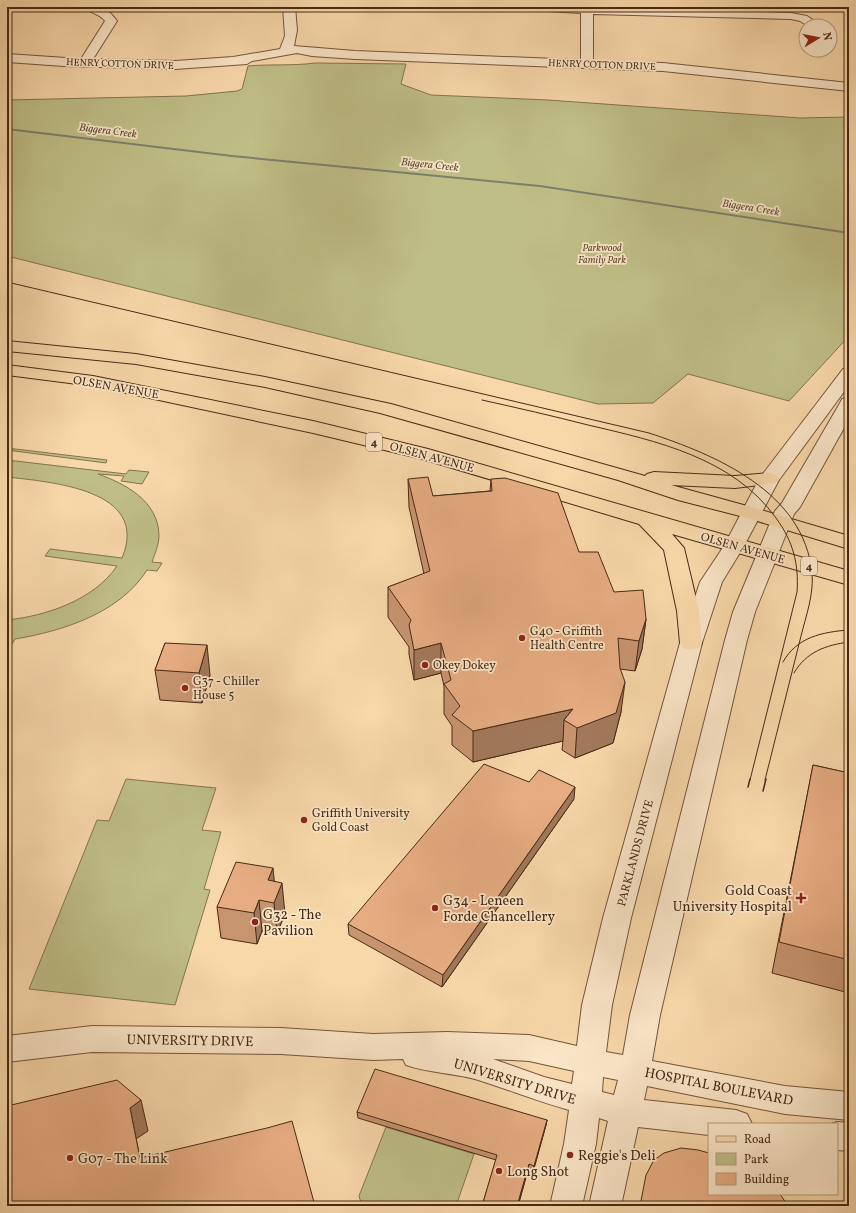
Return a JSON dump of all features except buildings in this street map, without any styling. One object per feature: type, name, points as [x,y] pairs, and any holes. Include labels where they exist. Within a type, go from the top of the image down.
[{"type":"main road","points":[[7,346],[136,359],[265,382],[384,408],[625,476],[685,496],[751,513],[849,543]]},
{"type":"main road","name":"OLSEN AVENUE","points":[[7,370],[93,381],[314,427],[428,455],[734,546],[768,554],[849,578]]},
{"type":"main road","points":[[625,476],[735,482],[770,479]]},
{"type":"main road","points":[[646,519],[674,548],[688,611],[691,644]]},
{"type":"street","points":[[85,62],[111,21],[105,13],[91,7]]},
{"type":"street","points":[[283,55],[288,46],[291,30],[290,7]]},
{"type":"street","points":[[530,7],[804,18]]},
{"type":"street","points":[[587,10],[587,63]]},
{"type":"street","points":[[782,16],[798,27]]},
{"type":"street","points":[[291,30],[309,53]]},
{"type":"street","name":"HENRY COTTON DRIVE","points":[[7,58],[175,65],[233,61],[283,55],[298,61],[309,53],[662,67],[849,87]]},
{"type":"street","name":"PARKLANDS DRIVE","points":[[566,1206],[580,1144],[597,1005],[617,918],[691,644],[712,582],[734,546],[770,479],[802,434],[849,373]]},
{"type":"street","points":[[605,1206],[635,1071],[647,1007],[736,640],[746,606],[785,511],[790,507],[849,403]]},
{"type":"street","name":"UNIVERSITY DRIVE","points":[[7,1049],[92,1039],[281,1041],[373,1047],[447,1046],[529,1048],[590,1060]]},
{"type":"street","name":"UNIVERSITY DRIVE","points":[[373,1047],[474,1066],[585,1102]]},
{"type":"street","name":"HOSPITAL BOULEVARD","points":[[590,1060],[635,1071],[785,1100],[849,1106]]},
{"type":"street","points":[[585,1102],[625,1112],[727,1123]]},
{"type":"street","points":[[838,1136],[849,1137]]},
{"type":"green space","name":"Parkwood Family Park","points":[[315,63],[406,64],[401,84],[431,95],[548,100],[800,118],[849,117],[849,336],[789,401],[688,374],[653,403],[598,404],[7,256],[7,100],[186,96],[237,91],[242,89],[248,66]]},
{"type":"green space","points":[[7,448],[107,460],[106,463],[7,450]]},
{"type":"green space","points":[[7,460],[126,474],[129,470],[149,472],[142,484],[121,481],[124,476],[98,474],[119,483],[147,503],[157,523],[159,535],[158,546],[152,562],[162,563],[157,571],[147,570],[136,585],[122,598],[106,609],[71,625],[33,636],[15,639],[7,652],[7,620],[37,615],[68,604],[96,588],[117,566],[45,556],[50,549],[122,558],[127,535],[122,517],[110,503],[92,494],[70,487],[47,482],[7,477]]},
{"type":"green space","points":[[126,779],[216,788],[202,830],[221,832],[204,889],[210,890],[175,1005],[29,989],[97,820],[109,821]]},
{"type":"green space","points":[[386,1127],[474,1154],[456,1206],[362,1206],[359,1196]]},
{"type":"waterway","name":"Biggera Creek","points":[[7,129],[232,156],[540,186],[849,233]]},
{"type":"tram line","points":[[7,282],[649,433],[702,453],[753,481],[775,499],[793,520],[805,545],[812,573],[812,589],[799,644]]},
{"type":"tram line","points":[[482,400],[640,438],[692,455],[716,466],[738,480],[758,497],[776,518],[787,535],[794,553],[797,572],[797,592],[750,780]]},
{"type":"tram line","points":[[799,644],[820,634],[849,630]]},
{"type":"tram line","points":[[794,673],[804,660],[817,651],[832,645],[849,642]]},
{"type":"tram line","points":[[765,780],[799,644]]},
{"type":"tram line","points":[[783,662],[799,644]]},
{"type":"tram line","points":[[748,787],[750,779]]},
{"type":"tram line","points":[[763,791],[766,779]]},
{"type":"place","name":"G40 - Griffith Health Centre","points":[[522,638]]},
{"type":"place","name":"Okey Dokey","points":[[425,665]]},
{"type":"place","name":"G37 - Chiller House 5","points":[[185,688]]},
{"type":"place","name":"Griffith University Gold Coast","points":[[304,820]]},
{"type":"place","name":"Gold Coast University Hospital","points":[[801,898]]},
{"type":"place","name":"G34 - Leneen Forde Chancellery","points":[[435,908]]},
{"type":"place","name":"G32 - The Pavilion","points":[[255,922]]},
{"type":"place","name":"Reggie's Deli","points":[[570,1155]]},
{"type":"place","name":"G07 - The Link","points":[[70,1158]]},
{"type":"place","name":"Long Shot","points":[[499,1171]]}]
